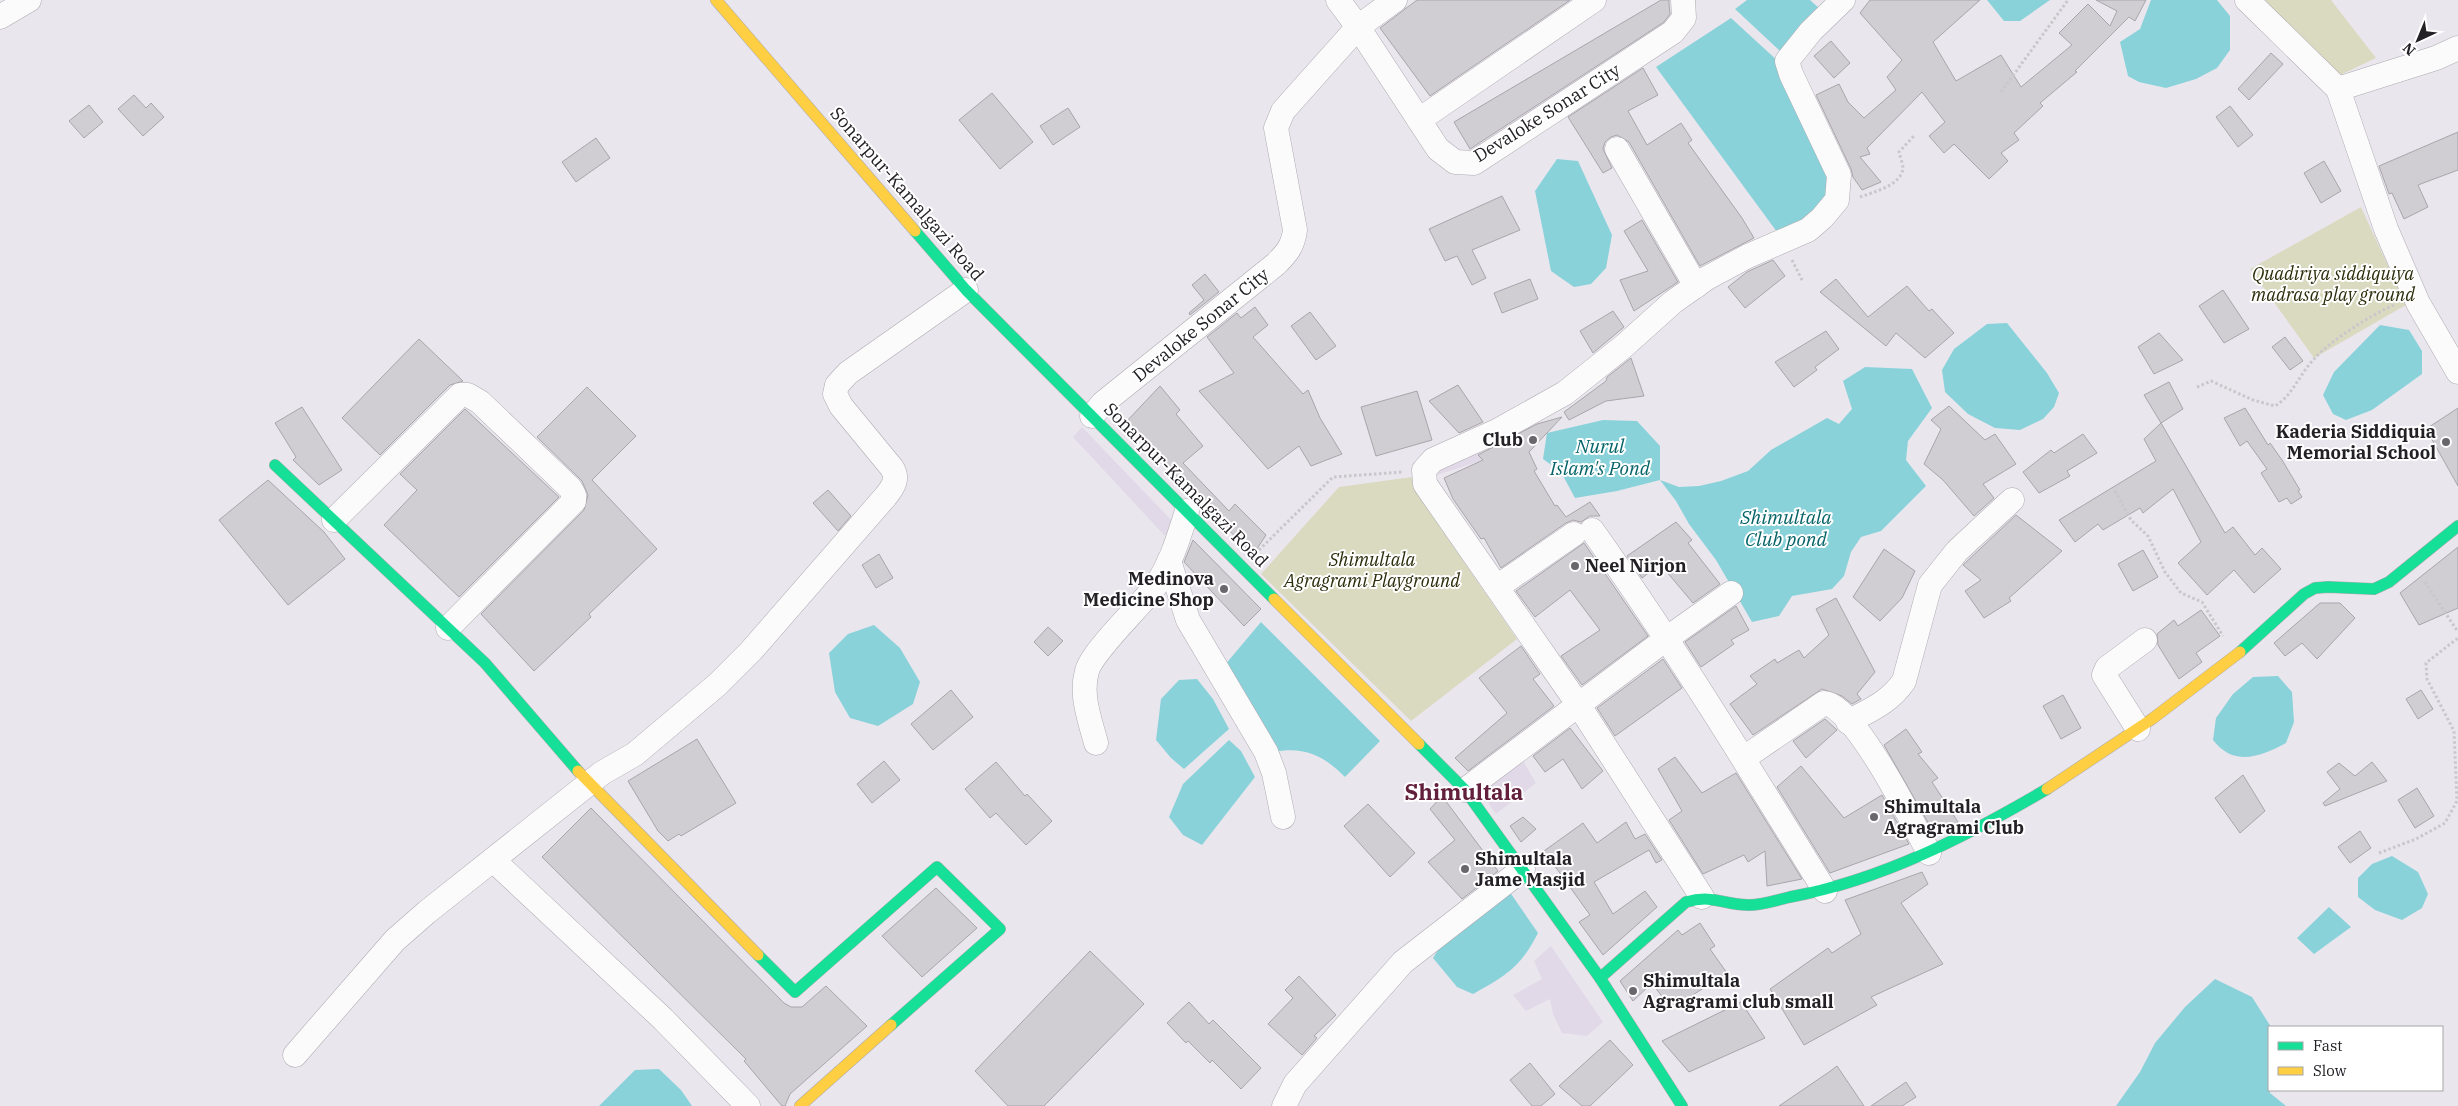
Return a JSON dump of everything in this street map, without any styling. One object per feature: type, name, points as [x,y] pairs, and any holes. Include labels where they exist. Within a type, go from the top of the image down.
[{"type":"street","points":[[0,17],[29,0]]},
{"type":"street","name":"Sonarpur-Kamalgazi Road","points":[[716,0],[966,290],[1465,790],[1523,868],[1600,978],[1682,1106]]},
{"type":"street","points":[[1338,0],[1358,28],[1395,0]]},
{"type":"street","points":[[1419,120],[1594,0]]},
{"type":"street","name":"Devaloke Sonar City","points":[[1092,416],[1103,403],[1289,252],[1294,242],[1295,230],[1276,128],[1283,111],[1358,28],[1438,149],[1455,162],[1474,162],[1674,32],[1684,18],[1683,0]]},
{"type":"street","points":[[1702,897],[1578,704],[1425,484],[1424,470],[1433,460],[1497,431],[1565,393],[1624,346],[1673,302],[1696,286],[1748,256],[1808,230],[1837,200],[1839,175],[1791,74],[1787,61],[1811,31],[1843,0]]},
{"type":"street","points":[[2247,0],[2338,89],[2386,229],[2415,296],[2458,372]]},
{"type":"street","points":[[2338,89],[2436,58],[2458,48]]},
{"type":"street","points":[[1617,149],[1696,286]]},
{"type":"street","points":[[294,1055],[395,940],[588,783],[635,754],[718,684],[751,650],[886,496],[896,480],[895,474],[841,406],[835,394],[837,385],[848,373],[896,337],[966,290]]},
{"type":"street","points":[[334,520],[460,395],[474,397],[507,428],[570,488],[574,495],[574,501],[448,628]]},
{"type":"street","points":[[275,465],[485,663],[588,783],[795,992],[937,867],[1000,929],[800,1106]]},
{"type":"street","points":[[1848,722],[1886,702],[1896,693],[1904,681],[1930,585],[1957,551],[2012,500]]},
{"type":"street","points":[[1096,743],[1084,693],[1087,670],[1100,651],[1157,584],[1187,511]]},
{"type":"street","points":[[1600,978],[1686,902],[1702,897],[1749,905],[1825,891],[1929,853],[1983,827],[2058,783],[2138,729],[2253,642],[2304,594],[2315,588],[2328,587],[2374,589],[2389,582],[2458,526]]},
{"type":"street","points":[[1497,587],[1583,532],[1666,639],[1744,758],[1825,891]]},
{"type":"street","points":[[1168,561],[1188,620],[1266,752],[1274,773],[1283,817]]},
{"type":"street","points":[[1465,790],[1578,704],[1731,593]]},
{"type":"street","points":[[2138,729],[2104,675],[2107,668],[2145,640]]},
{"type":"street","points":[[1744,758],[1824,703],[1836,707],[1884,769],[1929,853]]},
{"type":"street","points":[[492,860],[662,1019],[748,1106]]},
{"type":"street","points":[[1284,1106],[1295,1084],[1403,962],[1523,868]]},
{"type":"path","points":[[2001,92],[2068,0]]},
{"type":"path","points":[[1856,198],[1882,190],[1898,178],[1903,168],[1899,152],[1914,136]]},
{"type":"path","points":[[2197,388],[2211,381],[2253,400],[2275,406],[2286,399],[2314,358],[2347,332],[2386,308],[2415,296]]},
{"type":"path","points":[[1243,567],[1333,477],[1424,470]]},
{"type":"path","points":[[2115,491],[2132,520],[2148,536],[2164,572],[2181,593],[2202,602],[2235,656]]},
{"type":"path","points":[[2412,563],[2458,632]]},
{"type":"path","points":[[2379,853],[2416,839],[2445,823],[2457,801],[2454,731],[2427,679],[2426,664],[2458,638]]},
{"type":"shaded area","points":[[1082,427],[1175,524],[1165,536],[1073,437]]},
{"type":"shaded area","points":[[1478,450],[1486,459],[1434,476],[1441,464]]},
{"type":"shaded area","points":[[1521,757],[1536,783],[1496,814],[1480,791]]},
{"type":"shaded area","points":[[1551,946],[1603,1022],[1587,1036],[1562,1033],[1553,1014],[1550,999],[1526,1011],[1513,995],[1542,979],[1534,961]]},
{"type":"green space","points":[[2259,0],[2331,0],[2376,58],[2338,76]]},
{"type":"green space","name":"Quadiriya siddiquiya madrasa play ground","points":[[2361,207],[2406,305],[2314,358],[2250,269]]},
{"type":"green space","name":"Shimultala Agragrami Playground","points":[[1412,477],[1420,498],[1517,639],[1411,721],[1261,574],[1339,487]]},
{"type":"water","points":[[1747,0],[1810,0],[1821,10],[1781,52],[1735,9]]},
{"type":"water","points":[[1987,0],[2050,0],[2020,21],[2004,21]]},
{"type":"water","points":[[2151,0],[2217,0],[2230,16],[2230,50],[2217,68],[2196,79],[2166,88],[2139,82],[2128,76],[2120,42],[2140,29]]},
{"type":"water","points":[[1731,18],[1781,64],[1839,186],[1824,209],[1777,232],[1656,67]]},
{"type":"water","points":[[1557,159],[1578,161],[1612,235],[1606,268],[1591,284],[1574,287],[1551,271],[1535,191]]},
{"type":"water","points":[[2007,323],[2047,373],[2059,393],[2054,407],[2043,419],[2020,430],[1995,428],[1968,414],[1945,392],[1942,370],[1954,349],[1987,324]]},
{"type":"water","points":[[2380,325],[2409,330],[2422,351],[2422,374],[2372,410],[2346,420],[2333,414],[2323,395],[2334,372]]},
{"type":"water","name":"Shimultala Club pond","points":[[1865,367],[1912,369],[1932,408],[1908,441],[1906,460],[1926,486],[1881,531],[1861,537],[1851,552],[1844,576],[1832,589],[1792,596],[1779,616],[1752,622],[1716,560],[1660,480],[1679,487],[1699,486],[1721,481],[1748,471],[1771,450],[1827,418],[1839,424],[1852,409],[1843,381]]},
{"type":"water","name":"Nurul Islam's Pond","points":[[1603,420],[1637,421],[1660,446],[1660,480],[1617,491],[1575,498],[1561,472],[1543,459],[1547,433]]},
{"type":"water","points":[[1261,622],[1380,741],[1345,777],[1329,763],[1304,751],[1284,750],[1273,752],[1224,666]]},
{"type":"water","points":[[874,625],[900,648],[920,682],[913,704],[878,726],[850,718],[835,692],[829,653],[848,634]]},
{"type":"water","points":[[2278,676],[2292,692],[2294,722],[2286,743],[2267,752],[2248,757],[2238,757],[2221,748],[2213,740],[2216,718],[2233,694],[2253,677]]},
{"type":"water","points":[[1197,679],[1213,699],[1229,729],[1184,769],[1171,758],[1156,740],[1161,699],[1179,680]]},
{"type":"water","points":[[1229,740],[1241,751],[1255,777],[1202,845],[1183,835],[1169,817],[1183,784]]},
{"type":"water","points":[[2392,856],[2418,872],[2428,894],[2422,908],[2402,920],[2375,910],[2358,897],[2358,878],[2372,864]]},
{"type":"water","points":[[1509,891],[1538,933],[1532,945],[1511,970],[1473,994],[1457,987],[1433,958],[1441,945]]},
{"type":"water","points":[[2329,907],[2351,927],[2314,954],[2297,938]]},
{"type":"water","points":[[2215,979],[2252,997],[2270,1026],[2268,1026],[2268,1091],[2286,1106],[2116,1106],[2140,1072],[2155,1043],[2185,1007]]},
{"type":"water","points":[[659,1069],[681,1090],[692,1106],[599,1106],[635,1070]]},
{"type":"building","points":[[1417,0],[1570,0],[1430,96],[1380,28]]},
{"type":"building","points":[[1661,0],[1669,0],[1670,14],[1664,22],[1470,149],[1454,122]]},
{"type":"building","points":[[1870,0],[1980,0],[1933,42],[1956,81],[2001,55],[2021,87],[2072,45],[2059,33],[2088,4],[2110,26],[2117,11],[2096,0],[2146,0],[2135,21],[2129,17],[2075,71],[2077,72],[2040,103],[2043,106],[2014,133],[2019,140],[2001,153],[2008,161],[1989,179],[1954,144],[1944,153],[1929,136],[1945,122],[1922,92],[1867,148],[1870,154],[1860,157],[1881,182],[1862,190],[1853,177],[1816,95],[1839,84],[1848,102],[1864,118],[1896,90],[1887,77],[1902,60],[1860,13]]},
{"type":"building","points":[[1831,41],[1850,63],[1834,78],[1814,56]]},
{"type":"building","points":[[2271,53],[2283,64],[2249,100],[2238,89]]},
{"type":"building","points":[[1643,68],[1658,95],[1628,111],[1647,145],[1681,123],[1692,140],[1688,143],[1742,218],[1754,238],[1700,266],[1629,142],[1617,135],[1605,142],[1603,149],[1612,168],[1603,173],[1568,117]]},
{"type":"building","points":[[992,93],[1033,142],[1000,169],[959,120]]},
{"type":"building","points":[[134,95],[146,108],[151,103],[164,117],[143,136],[118,109]]},
{"type":"building","points":[[89,105],[103,122],[84,138],[69,121]]},
{"type":"building","points":[[2230,106],[2253,135],[2238,147],[2216,117]]},
{"type":"building","points":[[1068,108],[1080,127],[1053,145],[1040,126]]},
{"type":"building","points":[[2458,132],[2458,170],[2418,185],[2428,207],[2404,219],[2392,193],[2389,194],[2379,166]]},
{"type":"building","points":[[596,138],[610,158],[576,182],[562,162]]},
{"type":"building","points":[[2324,161],[2341,191],[2321,203],[2304,173]]},
{"type":"building","points":[[1502,196],[1520,230],[1472,250],[1486,278],[1472,285],[1457,256],[1445,261],[1429,229]]},
{"type":"building","points":[[1642,220],[1678,282],[1634,311],[1620,280],[1648,271],[1624,231]]},
{"type":"building","points":[[1773,260],[1785,276],[1745,308],[1728,287],[1747,272]]},
{"type":"building","points":[[1205,274],[1219,292],[1190,315],[1189,313],[1204,300],[1192,285]]},
{"type":"building","points":[[1530,279],[1538,299],[1502,313],[1494,293]]},
{"type":"building","points":[[1836,279],[1868,317],[1907,286],[1929,311],[1932,309],[1954,333],[1925,358],[1896,333],[1886,346],[1820,292]]},
{"type":"building","points":[[2223,290],[2249,329],[2224,343],[2199,306]]},
{"type":"building","points":[[1255,307],[1268,325],[1253,337],[1303,394],[1308,390],[1320,418],[1342,454],[1311,466],[1299,446],[1268,469],[1199,391],[1234,373],[1207,337],[1237,313],[1241,318]]},
{"type":"building","points":[[1613,311],[1624,327],[1593,353],[1580,331]]},
{"type":"building","points":[[1310,312],[1336,346],[1316,360],[1291,326]]},
{"type":"building","points":[[1826,331],[1839,349],[1815,367],[1817,370],[1794,387],[1775,362]]},
{"type":"building","points":[[2159,333],[2183,360],[2154,374],[2138,347]]},
{"type":"building","points":[[2285,337],[2303,361],[2290,370],[2272,347]]},
{"type":"building","points":[[419,339],[463,381],[450,385],[380,455],[342,418]]},
{"type":"building","points":[[1631,358],[1644,396],[1606,401],[1569,420],[1564,412],[1606,381],[1607,377]]},
{"type":"building","points":[[2169,382],[2183,409],[2161,423],[2144,395]]},
{"type":"building","points":[[1458,385],[1483,422],[1459,433],[1429,401]]},
{"type":"building","points":[[1160,386],[1180,410],[1176,414],[1203,446],[1183,463],[1229,511],[1235,504],[1266,535],[1253,555],[1125,423]]},
{"type":"building","points":[[587,387],[636,436],[592,480],[657,549],[589,614],[591,617],[534,671],[481,614],[584,510],[588,495],[582,481],[537,437]]},
{"type":"building","points":[[1417,391],[1432,440],[1376,456],[1361,407]]},
{"type":"building","points":[[1949,406],[1985,440],[1995,434],[2016,464],[1983,484],[1994,498],[1974,516],[1943,480],[1924,464],[1941,429],[1931,420]]},
{"type":"building","points":[[302,407],[342,470],[319,485],[293,460],[296,457],[275,423]]},
{"type":"building","points":[[2245,408],[2268,445],[2270,443],[2282,460],[2300,490],[2298,491],[2302,497],[2291,504],[2287,498],[2279,502],[2261,473],[2267,469],[2247,441],[2240,446],[2224,418]]},
{"type":"building","name":"Kaderia Siddiquia Memorial School","points":[[2458,408],[2458,486],[2426,429]]},
{"type":"building","points":[[465,409],[559,497],[459,597],[384,525],[417,490],[400,474]]},
{"type":"building","points":[[1562,417],[1529,452],[1537,469],[1534,471],[1555,506],[1557,505],[1566,517],[1590,502],[1600,516],[1590,516],[1581,522],[1573,520],[1566,523],[1501,568],[1484,538],[1481,539],[1453,499],[1444,478],[1483,460],[1478,455],[1537,424]]},
{"type":"building","points":[[2161,423],[2225,533],[2233,527],[2255,555],[2262,548],[2281,569],[2254,593],[2234,570],[2207,595],[2178,563],[2201,542],[2173,489],[2143,513],[2140,508],[2103,530],[2098,524],[2075,542],[2059,520],[2156,461],[2144,439]]},
{"type":"building","points":[[2083,434],[2097,453],[2067,471],[2070,476],[2039,493],[2023,472],[2051,450],[2054,453]]},
{"type":"building","points":[[268,480],[324,532],[345,559],[288,605],[219,520]]},
{"type":"building","points":[[828,490],[851,516],[838,531],[813,503]]},
{"type":"building","points":[[2016,515],[2062,551],[2009,598],[2011,601],[1984,618],[1965,591],[1981,580],[1963,565]]},
{"type":"building","points":[[1676,522],[1692,540],[1688,543],[1720,584],[1693,603],[1660,564],[1642,578],[1627,556]]},
{"type":"building","points":[[1193,540],[1261,609],[1244,626],[1184,562]]},
{"type":"building","points":[[1584,543],[1648,636],[1582,685],[1561,656],[1600,630],[1570,590],[1535,617],[1516,591]]},
{"type":"building","points":[[2458,547],[2458,608],[2419,625],[2400,593]]},
{"type":"building","points":[[1884,549],[1915,571],[1902,598],[1880,621],[1853,597]]},
{"type":"building","points":[[2143,550],[2158,577],[2133,591],[2118,564]]},
{"type":"building","points":[[879,554],[893,578],[876,588],[862,565]]},
{"type":"building","points":[[1836,598],[1875,672],[1857,694],[1861,699],[1852,704],[1842,696],[1822,689],[1753,735],[1730,704],[1757,684],[1750,676],[1775,659],[1777,663],[1799,650],[1804,658],[1829,635],[1816,609]]},
{"type":"building","points":[[2320,603],[2340,603],[2355,618],[2317,659],[2302,643],[2285,656],[2274,643]]},
{"type":"building","points":[[1736,606],[1749,630],[1731,640],[1734,644],[1701,667],[1685,642]]},
{"type":"building","points":[[2201,610],[2220,636],[2196,653],[2202,662],[2179,679],[2158,645],[2157,634],[2174,620],[2178,626]]},
{"type":"building","points":[[1048,627],[1063,641],[1048,656],[1034,642]]},
{"type":"building","points":[[1521,646],[1540,674],[1533,679],[1554,706],[1468,771],[1455,758],[1507,713],[1479,678]]},
{"type":"building","points":[[1663,659],[1682,688],[1615,736],[1597,708]]},
{"type":"building","points":[[951,690],[973,717],[933,750],[911,724]]},
{"type":"building","points":[[2421,690],[2433,709],[2418,719],[2406,699]]},
{"type":"building","points":[[2063,695],[2081,728],[2061,739],[2043,706]]},
{"type":"building","points":[[1825,719],[1837,730],[1806,758],[1793,741]]},
{"type":"building","points":[[1570,728],[1603,771],[1582,789],[1563,759],[1545,772],[1533,756]]},
{"type":"building","points":[[1906,729],[1922,752],[1918,754],[1938,778],[1932,782],[1958,822],[1934,833],[1884,745]]},
{"type":"building","points":[[697,739],[736,803],[681,836],[679,834],[668,841],[658,831],[628,781]]},
{"type":"building","points":[[1675,757],[1702,793],[1736,773],[1802,879],[1767,886],[1765,851],[1748,862],[1744,855],[1703,874],[1669,820],[1682,811],[1658,769]]},
{"type":"building","points":[[884,761],[900,780],[872,803],[857,784]]},
{"type":"building","points":[[996,762],[1025,796],[1027,794],[1052,821],[1026,845],[996,813],[990,818],[965,789]]},
{"type":"building","points":[[2372,762],[2387,781],[2325,806],[2323,803],[2340,789],[2327,772],[2339,763],[2355,776]]},
{"type":"building","name":"Shimultala Agragrami Club","points":[[1801,766],[1844,818],[1882,795],[1909,844],[1830,873],[1777,787]]},
{"type":"building","points":[[2243,775],[2265,811],[2240,833],[2215,798]]},
{"type":"building","points":[[2417,788],[2434,816],[2415,828],[2398,800]]},
{"type":"building","name":"Shimultala Jame Masjid","points":[[1442,796],[1498,871],[1462,899],[1428,862],[1455,840],[1430,809]]},
{"type":"building","points":[[1368,804],[1415,853],[1390,877],[1344,826]]},
{"type":"building","points":[[591,808],[784,1003],[791,1007],[802,1007],[826,986],[867,1026],[790,1094],[785,1106],[782,1106],[744,1061],[746,1059],[542,857]]},
{"type":"building","points":[[1523,817],[1536,829],[1521,842],[1510,826]]},
{"type":"building","points":[[1626,822],[1635,839],[1645,834],[1662,860],[1656,863],[1649,850],[1594,882],[1613,914],[1645,891],[1657,907],[1603,955],[1579,922],[1590,915],[1544,851],[1583,823],[1597,843]]},
{"type":"building","points":[[2360,831],[2371,848],[2350,863],[2338,847]]},
{"type":"building","points":[[1922,872],[1928,884],[1901,903],[1943,964],[1871,997],[1877,1005],[1804,1045],[1770,989],[1828,948],[1832,953],[1861,934],[1845,900]]},
{"type":"building","points":[[936,888],[977,928],[922,977],[882,936]]},
{"type":"building","points":[[1700,923],[1715,946],[1710,949],[1727,973],[1671,1009],[1652,983],[1633,1001],[1620,981],[1678,930],[1682,935]]},
{"type":"building","points":[[1090,951],[1144,1004],[1044,1106],[1008,1106],[975,1071]]},
{"type":"building","points":[[1299,976],[1336,1015],[1314,1036],[1317,1038],[1302,1055],[1268,1024],[1293,998],[1285,990]]},
{"type":"building","points":[[1189,1002],[1209,1024],[1213,1020],[1261,1068],[1241,1089],[1212,1060],[1210,1063],[1188,1041],[1186,1043],[1167,1023]]},
{"type":"building","points":[[1741,1002],[1765,1038],[1689,1072],[1662,1041]]},
{"type":"building","points":[[1610,1040],[1633,1065],[1590,1106],[1582,1106],[1559,1086]]},
{"type":"building","points":[[1530,1063],[1555,1094],[1541,1106],[1532,1106],[1510,1080]]},
{"type":"building","points":[[1837,1066],[1864,1106],[1779,1106],[1829,1072]]},
{"type":"building","points":[[1906,1082],[1916,1097],[1902,1106],[1871,1106]]},
{"type":"traffic: fast","points":[[915,231],[966,290],[1274,599]]},
{"type":"traffic: fast","points":[[275,465],[485,663],[578,771]]},
{"type":"traffic: fast","points":[[2240,652],[2304,594],[2315,588],[2328,587],[2374,589],[2389,582],[2458,526]]},
{"type":"traffic: fast","points":[[1419,744],[1465,790],[1600,978],[1682,1106]]},
{"type":"traffic: fast","points":[[1600,978],[1686,902],[1711,899],[1740,905],[1759,904],[1858,880],[1891,868],[1955,839],[2047,789]]},
{"type":"traffic: fast","points":[[758,955],[795,992],[937,867],[1000,929],[891,1025]]},
{"type":"traffic: slow","points":[[716,0],[915,231]]},
{"type":"traffic: slow","points":[[1274,599],[1419,744]]},
{"type":"traffic: slow","points":[[2047,789],[2152,719],[2240,652]]},
{"type":"traffic: slow","points":[[578,771],[758,955]]},
{"type":"traffic: slow","points":[[800,1106],[891,1025]]},
{"type":"place","name":"Club","points":[[1533,440]]},
{"type":"place","name":"Kaderia Siddiquia Memorial School","points":[[2446,442]]},
{"type":"place","name":"Neel Nirjon","points":[[1575,566]]},
{"type":"place","name":"Medinova Medicine Shop","points":[[1224,589]]},
{"type":"place","name":"Shimultala Agragrami Club","points":[[1874,817]]},
{"type":"place","name":"Shimultala Jame Masjid","points":[[1465,869]]},
{"type":"place","name":"Shimultala Agragrami club small","points":[[1633,991]]},
{"type":"district","name":"Shimultala","points":[[1464,792]]}]
